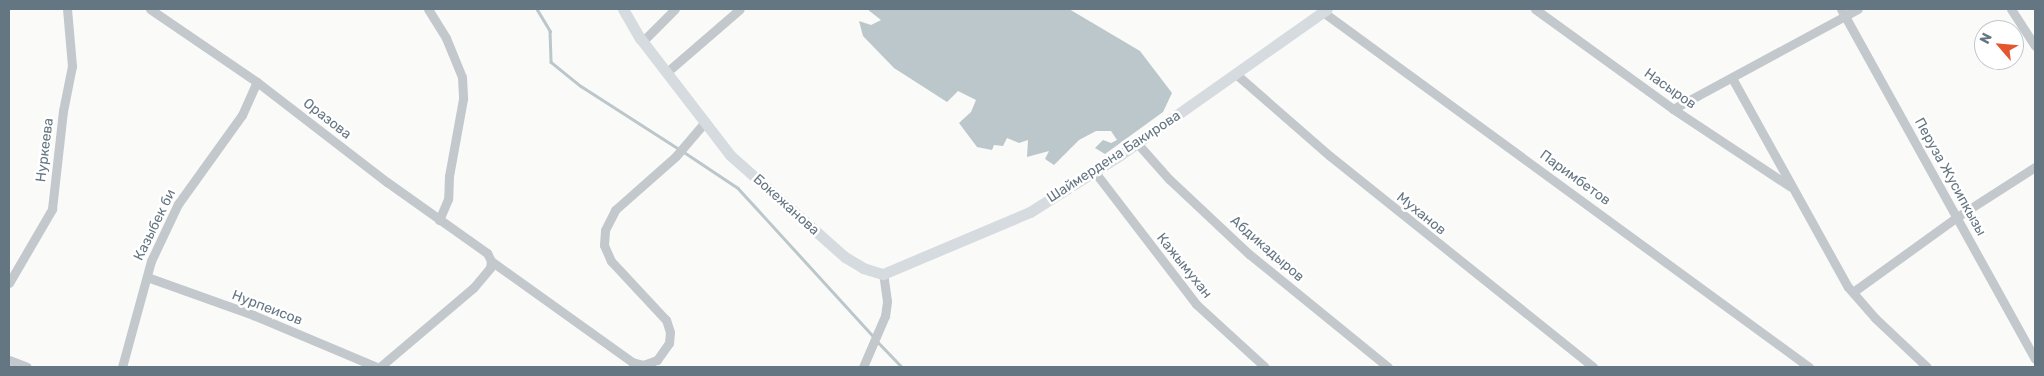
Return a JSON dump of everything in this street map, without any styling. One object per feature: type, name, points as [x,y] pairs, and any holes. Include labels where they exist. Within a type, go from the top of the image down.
[{"type":"street","name":"Нуркеева","points":[[9,283],[52,209],[63,111],[72,66],[67,9]]},
{"type":"street","name":"Оразова","points":[[150,9],[257,82],[439,220],[632,362],[644,364],[657,360],[669,343],[670,332],[666,320],[612,261],[604,245],[605,230],[615,210],[676,156],[685,143],[705,122]]},
{"type":"street","points":[[428,9],[446,38],[459,69],[463,99],[449,176],[448,199],[439,220]]},
{"type":"street","name":"Бокежанова","points":[[623,9],[643,41],[730,155],[845,257],[863,268],[883,274]]},
{"type":"street","points":[[643,41],[675,9]]},
{"type":"street","points":[[667,72],[740,9]]},
{"type":"street","name":"Насыров","points":[[1535,9],[1673,109],[1792,188]]},
{"type":"street","points":[[1673,109],[1732,78],[1843,12],[1858,9]]},
{"type":"street","points":[[2011,9],[2035,46]]},
{"type":"street","name":"Шаймердена Бакирова","points":[[883,274],[1030,212],[1237,75],[1325,11]]},
{"type":"street","name":"Паримбетов","points":[[1325,11],[1809,367]]},
{"type":"street","name":"Перуза Жусипкызы","points":[[1843,12],[2035,359]]},
{"type":"street","name":"Муханов","points":[[1237,75],[1352,175],[1593,367]]},
{"type":"street","points":[[1732,78],[1792,188],[1853,292],[1927,367]]},
{"type":"street","name":"Казыбек би","points":[[122,367],[146,277],[178,204],[242,115],[257,82]]},
{"type":"street","name":"Абдикадыров","points":[[1136,143],[1169,179],[1250,254],[1388,367]]},
{"type":"street","points":[[1853,292],[1957,217],[2035,167]]},
{"type":"street","name":"Кажымухан","points":[[1094,171],[1196,304],[1264,367]]},
{"type":"street","points":[[379,367],[472,288],[490,268],[489,257]]},
{"type":"street","points":[[863,367],[878,331],[887,301],[883,274]]},
{"type":"street","name":"Нурпеисов","points":[[146,277],[253,315],[379,367]]},
{"type":"street","points":[[9,360],[27,367]]},
{"type":"shaded area","points":[[867,9],[1069,9],[1140,51],[1172,93],[1163,112],[1105,154],[1095,148],[1103,140],[1111,143],[1117,140],[1111,131],[1096,131],[1079,140],[1054,165],[1045,159],[1049,151],[1027,157],[1028,140],[1019,143],[1007,138],[1003,146],[994,145],[992,150],[977,147],[959,123],[971,112],[976,100],[958,91],[947,102],[894,68],[863,36],[859,21],[871,25],[881,20]]},
{"type":"waterway","points":[[537,9],[550,31],[551,62],[581,86],[679,149]]},
{"type":"waterway","points":[[684,152],[738,188],[874,337]]},
{"type":"waterway","points":[[877,341],[902,367]]}]
